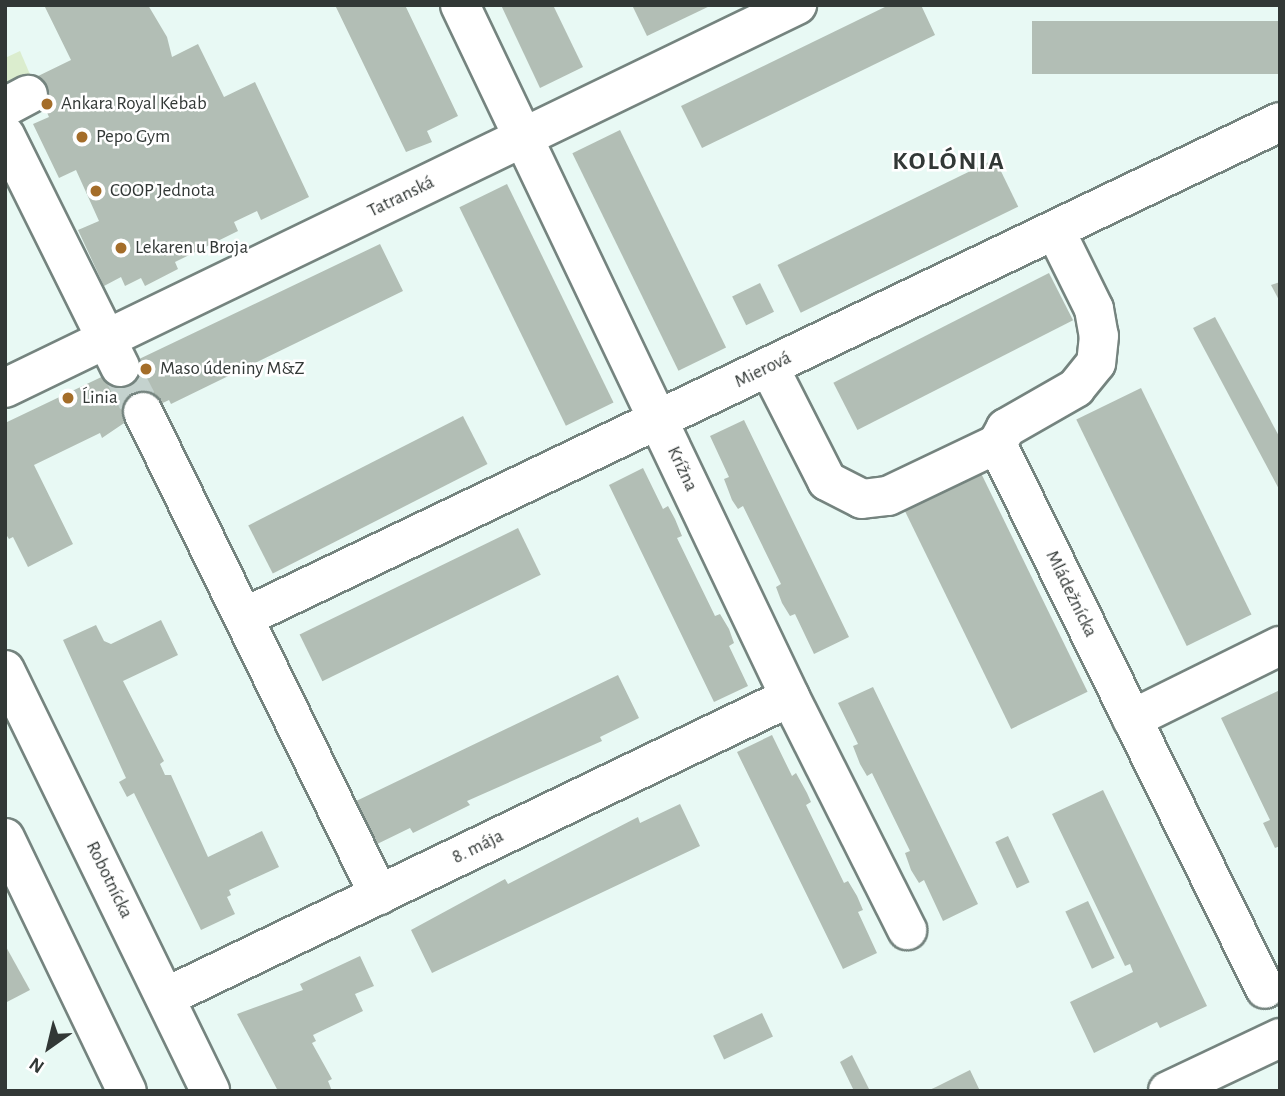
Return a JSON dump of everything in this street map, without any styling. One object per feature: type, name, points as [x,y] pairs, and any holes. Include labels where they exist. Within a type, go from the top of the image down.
[{"type":"street","name":"Krížna","points":[[460,5],[526,137],[790,697],[907,930]]},
{"type":"street","name":"Tatranská","points":[[5,388],[113,354],[419,189],[797,5]]},
{"type":"street","name":"Mierová","points":[[245,617],[1280,122]]},
{"type":"street","points":[[5,135],[113,354]]},
{"type":"street","points":[[769,367],[827,481],[862,499],[888,496],[997,444],[1006,428],[1076,388],[1096,363],[1099,336],[1094,309],[1055,230]]},
{"type":"street","points":[[143,412],[379,895]]},
{"type":"street","name":"Mládežnícka","points":[[997,444],[1265,989]]},
{"type":"street","points":[[1132,719],[1280,646]]},
{"type":"street","name":"Robotnícka","points":[[5,670],[210,1091]]},
{"type":"street","name":"8. mája","points":[[166,997],[790,697]]},
{"type":"street","points":[[5,838],[127,1091]]},
{"type":"street","points":[[1168,1091],[1280,1038]]},
{"type":"green space","points":[[20,51],[32,79],[5,92],[5,58]]},
{"type":"building","points":[[44,5],[148,5],[167,37],[172,57],[198,44],[224,97],[255,82],[309,197],[261,220],[257,211],[234,222],[238,231],[175,262],[178,269],[145,286],[141,278],[125,286],[121,277],[104,286],[78,230],[99,221],[76,170],[59,178],[33,124],[49,117],[32,79],[71,60]]},
{"type":"building","points":[[335,5],[405,5],[458,116],[427,131],[432,142],[406,152]]},
{"type":"building","points":[[501,5],[553,5],[583,67],[540,88]]},
{"type":"building","points":[[632,5],[712,5],[647,36]]},
{"type":"building","points":[[889,5],[921,5],[935,35],[702,148],[681,106]]},
{"type":"building","points":[[1032,21],[1280,21],[1280,74],[1032,74]]},
{"type":"building","points":[[620,130],[726,348],[678,371],[572,153]]},
{"type":"building","points":[[995,159],[1018,207],[801,313],[777,265]]},
{"type":"building","points":[[507,184],[614,402],[566,426],[459,207]]},
{"type":"building","points":[[380,244],[403,291],[171,404],[169,400],[133,417],[102,438],[100,433],[34,465],[73,544],[28,567],[13,537],[9,539],[5,533],[5,423]]},
{"type":"building","points":[[1049,273],[1073,320],[857,430],[833,383]]},
{"type":"building","points":[[1280,282],[1280,302],[1271,285]]},
{"type":"building","points":[[760,283],[774,312],[746,325],[732,297]]},
{"type":"building","points":[[1215,317],[1280,438],[1280,491],[1193,328]]},
{"type":"building","points":[[1141,388],[1251,614],[1187,646],[1076,420]]},
{"type":"building","points":[[463,416],[488,464],[273,574],[248,525]]},
{"type":"building","points":[[744,420],[849,637],[814,654],[795,614],[790,616],[782,603],[776,587],[781,584],[743,506],[738,509],[732,500],[724,479],[729,477],[710,436]]},
{"type":"building","points":[[978,467],[1088,692],[1011,729],[902,504]]},
{"type":"building","points":[[643,468],[663,509],[668,506],[675,519],[682,536],[677,538],[715,616],[720,614],[729,629],[734,643],[729,646],[748,686],[714,702],[609,485]]},
{"type":"building","points":[[518,528],[541,575],[322,681],[300,635]]},
{"type":"building","points":[[161,620],[178,655],[123,681],[164,761],[160,764],[165,775],[171,775],[208,857],[262,831],[279,867],[229,890],[231,895],[227,897],[235,914],[201,930],[134,793],[127,797],[119,782],[126,778],[63,640],[96,625],[104,641],[111,644]]},
{"type":"building","points":[[618,675],[639,718],[600,737],[602,741],[467,801],[470,805],[413,833],[410,828],[371,847],[350,804]]},
{"type":"building","points":[[873,687],[978,904],[943,921],[924,880],[919,883],[911,870],[905,853],[910,851],[872,773],[867,776],[860,764],[853,746],[858,744],[838,703]]},
{"type":"building","points":[[1280,690],[1280,846],[1275,848],[1263,823],[1270,820],[1221,718]]},
{"type":"building","points":[[772,735],[792,776],[796,773],[807,793],[811,802],[806,805],[844,883],[848,881],[857,896],[863,910],[858,912],[877,953],[843,969],[737,752]]},
{"type":"building","points":[[1103,790],[1207,1006],[1160,1028],[1157,1022],[1094,1053],[1070,1002],[1133,972],[1130,964],[1125,966],[1052,814]]},
{"type":"building","points":[[680,804],[700,846],[432,973],[411,930],[505,879],[508,884],[638,817],[640,823]]},
{"type":"building","points":[[1008,836],[1030,882],[1017,888],[995,842]]},
{"type":"building","points":[[1088,901],[1115,958],[1092,969],[1065,912]]},
{"type":"building","points":[[5,945],[30,990],[5,1003]]},
{"type":"building","points":[[360,956],[374,986],[355,994],[363,1011],[313,1035],[316,1041],[312,1043],[332,1079],[328,1081],[332,1091],[278,1091],[237,1014],[303,990],[300,984]]},
{"type":"building","points":[[762,1013],[773,1037],[724,1059],[713,1036]]},
{"type":"building","points":[[852,1055],[870,1091],[854,1091],[840,1062]]},
{"type":"building","points":[[970,1070],[980,1091],[927,1091],[936,1087]]},
{"type":"tunnel","points":[[120,367],[143,412]]},
{"type":"place","name":"Ankara Royal Kebab","points":[[47,104]]},
{"type":"place","name":"Pepo Gym","points":[[82,137]]},
{"type":"place","name":"COOP Jednota","points":[[96,191]]},
{"type":"place","name":"Lekaren u Broja","points":[[121,248]]},
{"type":"place","name":"Maso údeniny M&Z","points":[[146,369]]},
{"type":"place","name":"Ĺinia","points":[[68,398]]},
{"type":"district","name":"KOLÓNIA","points":[[949,162]]}]
